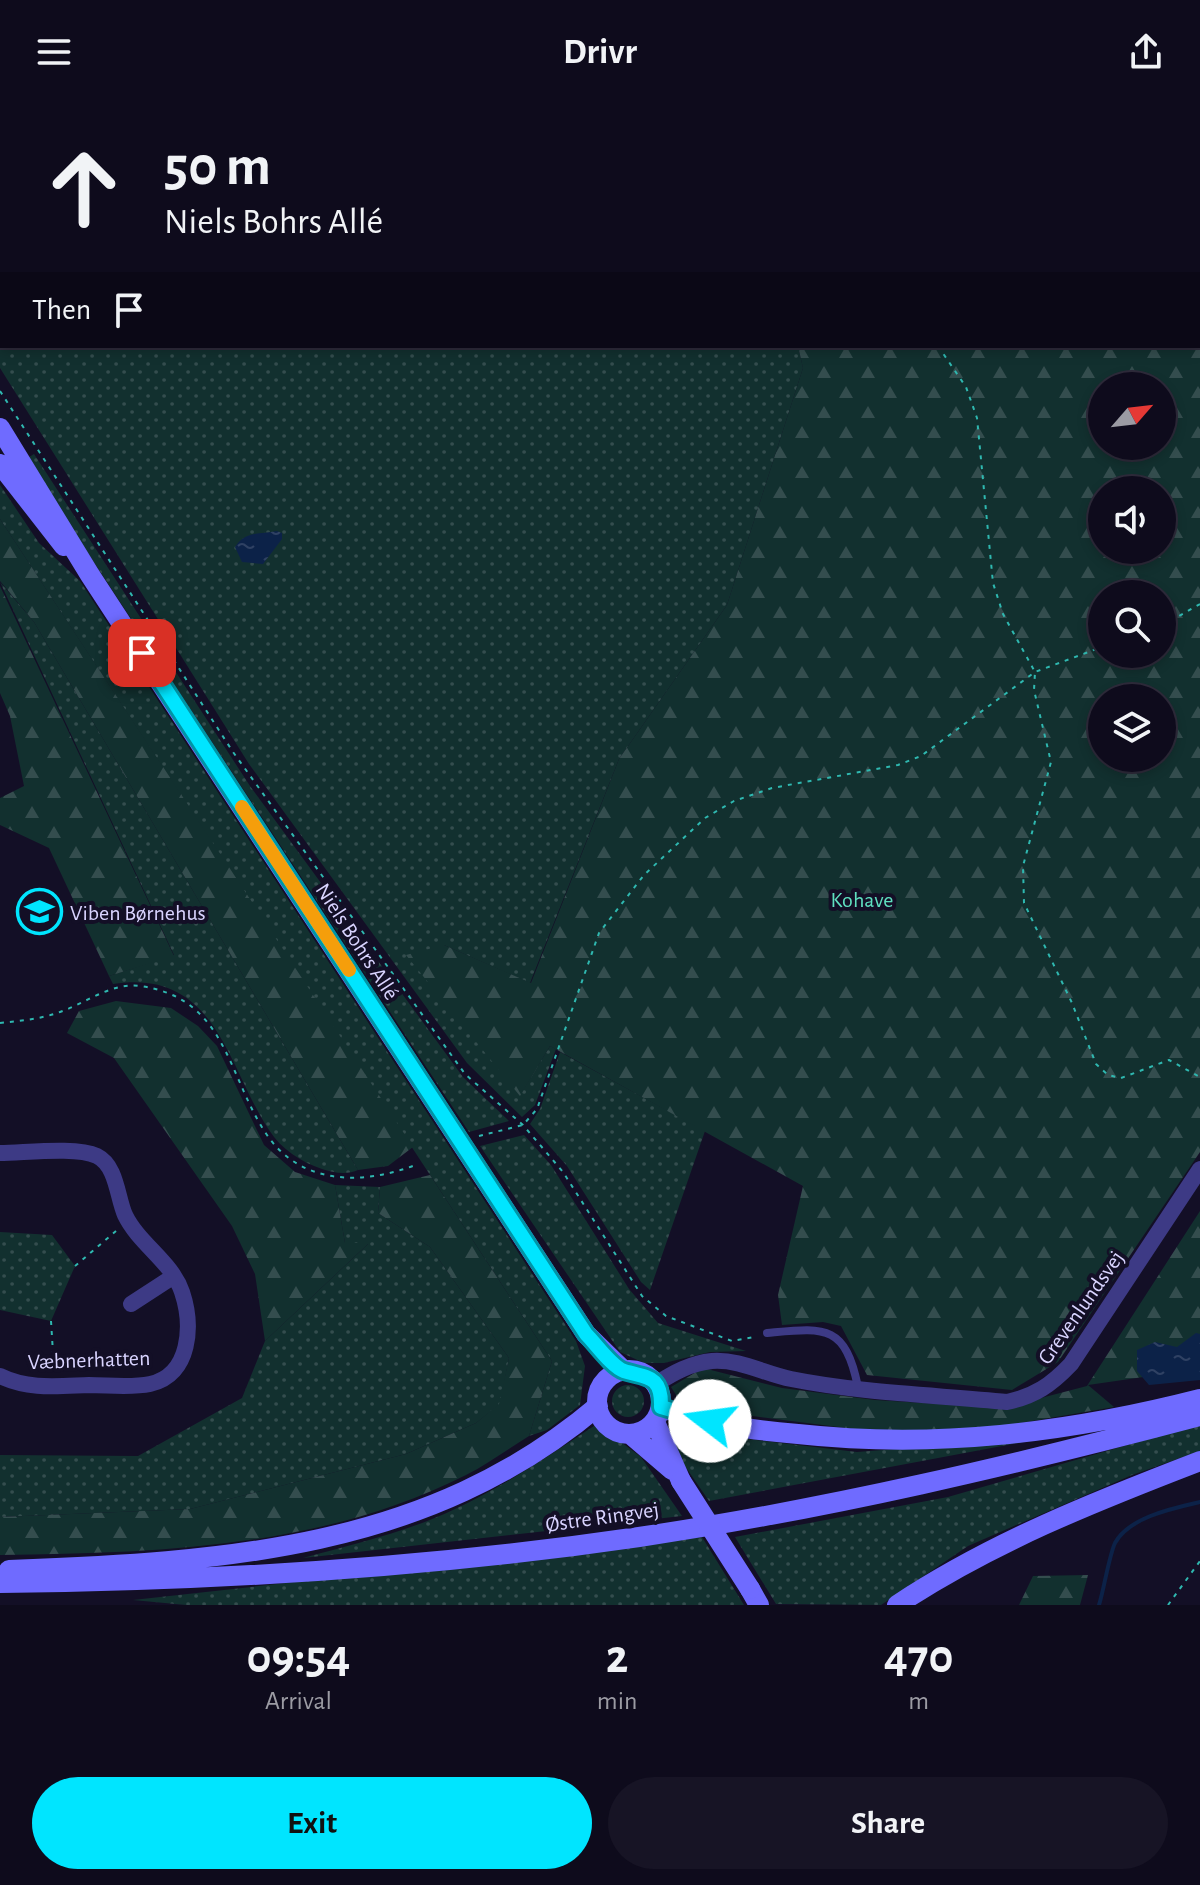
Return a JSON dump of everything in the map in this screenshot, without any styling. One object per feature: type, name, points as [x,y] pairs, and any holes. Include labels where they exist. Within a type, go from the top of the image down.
[{"type":"street","name":"Niels Bohrs Allé","points":[[2,437],[586,1334],[624,1371]]},
{"type":"street","name":"Niels Bohrs Allé","points":[[0,464],[39,519],[90,575]]},
{"type":"street","name":"Væbnerhatten","points":[[0,1153],[95,1155],[104,1161],[129,1220],[174,1276],[183,1293],[188,1330],[182,1358],[174,1369],[150,1384],[55,1386],[12,1383],[0,1376]]},
{"type":"street","name":"Grevenlundsvej","points":[[656,1384],[682,1369],[713,1361],[733,1362],[790,1379],[858,1387],[1007,1402],[1028,1398],[1050,1386],[1071,1364],[1200,1169]]},
{"type":"street","points":[[131,1304],[174,1276]]},
{"type":"street","name":"Niels Bohrs Allé","points":[[586,1334],[599,1397]]},
{"type":"street","points":[[0,1570],[165,1564],[271,1550],[361,1530],[434,1505],[504,1471],[570,1430],[599,1397],[611,1377],[624,1371],[642,1373],[656,1384],[658,1414],[678,1477],[757,1600]]},
{"type":"street","points":[[599,1397],[608,1426],[630,1434],[678,1477]]},
{"type":"street","points":[[658,1414],[759,1430],[860,1441],[963,1441],[1066,1429],[1200,1399]]},
{"type":"street","points":[[630,1434],[641,1432],[658,1414]]},
{"type":"street","name":"Østre Ringvej","points":[[0,1583],[146,1582],[341,1571],[640,1537],[925,1485],[1200,1416]]},
{"type":"street","points":[[897,1605],[1002,1544],[1200,1461]]},
{"type":"lane","points":[[767,1333],[821,1329],[837,1336],[853,1362],[858,1387]]},
{"type":"path","points":[[939,348],[966,387],[977,418],[993,583],[1003,614],[1035,672],[1034,690],[1051,762],[1023,866],[1024,903],[1072,1003],[1096,1064],[1108,1075],[1121,1078],[1169,1060],[1200,1077]]},
{"type":"path","points":[[0,391],[242,765],[465,1074],[523,1125],[563,1172],[642,1296],[666,1316],[732,1341],[767,1333]]},
{"type":"path","points":[[1176,618],[1200,604]]},
{"type":"path","points":[[479,1136],[523,1125],[537,1109],[599,933],[629,893],[674,845],[734,801],[772,788],[898,765],[921,756],[1035,672],[1088,652]]},
{"type":"path","points":[[0,1023],[58,1013],[121,986],[141,986],[163,992],[202,1015],[219,1035],[265,1133],[288,1157],[308,1171],[332,1178],[389,1175],[418,1164]]},
{"type":"path","points":[[75,1266],[129,1220]]},
{"type":"path","points":[[51,1321],[55,1386]]},
{"type":"path","points":[[1168,1605],[1200,1561]]},
{"type":"green space","points":[[0,348],[798,348],[803,368],[727,605],[619,759],[530,983],[444,945],[520,1095],[550,1046],[556,1049],[535,1105],[522,1117],[467,1063],[249,764],[0,368]]},
{"type":"green space","name":"Kohave","points":[[798,348],[1200,348],[1200,1152],[1058,1362],[1012,1390],[867,1375],[841,1326],[823,1322],[782,1325],[778,1295],[803,1186],[550,1046],[520,1096],[406,955],[444,945],[531,983],[619,759],[727,605],[803,368]]},
{"type":"green space","points":[[34,454],[250,786],[463,1077],[509,1121],[469,1132],[26,459]]},
{"type":"green space","points":[[0,485],[39,543],[80,581],[576,1341],[585,1366],[580,1405],[547,1430],[529,1436],[552,1361],[0,519]]},
{"type":"green space","points":[[0,519],[413,1147],[388,1166],[358,1170],[34,622],[0,581]]},
{"type":"green space","points":[[0,582],[34,622],[358,1170],[340,1173],[322,1169],[299,1159],[279,1143],[254,1105],[214,1027],[197,1006],[175,991],[148,983],[113,984],[109,976],[174,955]]},
{"type":"green space","points":[[0,586],[174,956],[109,976],[49,848],[0,825],[0,798],[24,786],[10,716],[0,693]]},
{"type":"green space","points":[[116,1001],[171,1008],[198,1026],[217,1046],[264,1145],[295,1172],[335,1185],[345,1243],[369,1243],[265,1341],[255,1274],[232,1226],[114,1058],[67,1033],[79,1011]]},
{"type":"green space","points":[[560,1052],[705,1131],[650,1290],[641,1282],[567,1166],[530,1124],[540,1109]]},
{"type":"green space","points":[[524,1135],[551,1165],[629,1289],[658,1323],[746,1351],[710,1352],[664,1363],[644,1363],[620,1352],[480,1146]]},
{"type":"green space","points":[[430,1175],[552,1361],[529,1436],[474,1471],[411,1499],[355,1518],[297,1532],[179,1548],[0,1555],[0,1517],[190,1509],[406,1454],[476,1423],[499,1404],[509,1358],[430,1247],[378,1213],[380,1187]]},
{"type":"green space","points":[[335,1185],[380,1187],[378,1213],[430,1247],[509,1358],[500,1404],[476,1423],[406,1454],[190,1509],[0,1517],[0,1455],[138,1456],[242,1398],[265,1341],[368,1244],[345,1243]]},
{"type":"green space","points":[[1200,1211],[1200,1355],[1185,1371],[1088,1385],[1114,1407],[1003,1426],[885,1433],[697,1409],[680,1401],[671,1387],[703,1368],[782,1388],[875,1400],[1002,1408],[1087,1386]]},
{"type":"green space","points":[[0,1232],[52,1235],[75,1266],[51,1321],[0,1310]]},
{"type":"green space","points":[[628,1385],[639,1390],[644,1401],[639,1412],[628,1417],[617,1412],[612,1401],[617,1390]]},
{"type":"green space","points":[[671,1420],[722,1436],[857,1452],[1050,1437],[709,1501],[665,1437]]},
{"type":"green space","points":[[597,1424],[641,1457],[682,1516],[303,1558],[399,1531],[455,1509],[510,1480]]},
{"type":"green space","points":[[1200,1424],[1200,1451],[1132,1475],[968,1546],[881,1605],[776,1604],[735,1537],[948,1497]]},
{"type":"green space","points":[[702,1537],[744,1605],[186,1605],[133,1600]]},
{"type":"green space","points":[[1088,1575],[1080,1605],[1019,1605],[1033,1576]]},
{"type":"water","points":[[277,531],[282,533],[282,539],[263,564],[242,562],[235,547],[239,542],[248,536]]},
{"type":"water","points":[[1196,1333],[1200,1334],[1200,1380],[1149,1385],[1137,1371],[1137,1350],[1155,1342],[1177,1347]]},
{"type":"waterway","points":[[1099,1605],[1113,1549],[1122,1534],[1153,1515],[1200,1502]]},
{"type":"slow traffic","points":[[242,807],[349,970]]},
{"type":"place","name":"Viben Børnehus","points":[[39,912]]},
{"type":"route","points":[[142,653],[586,1334],[624,1371],[642,1373],[652,1380],[661,1395],[661,1407],[686,1417],[710,1421]]}]
